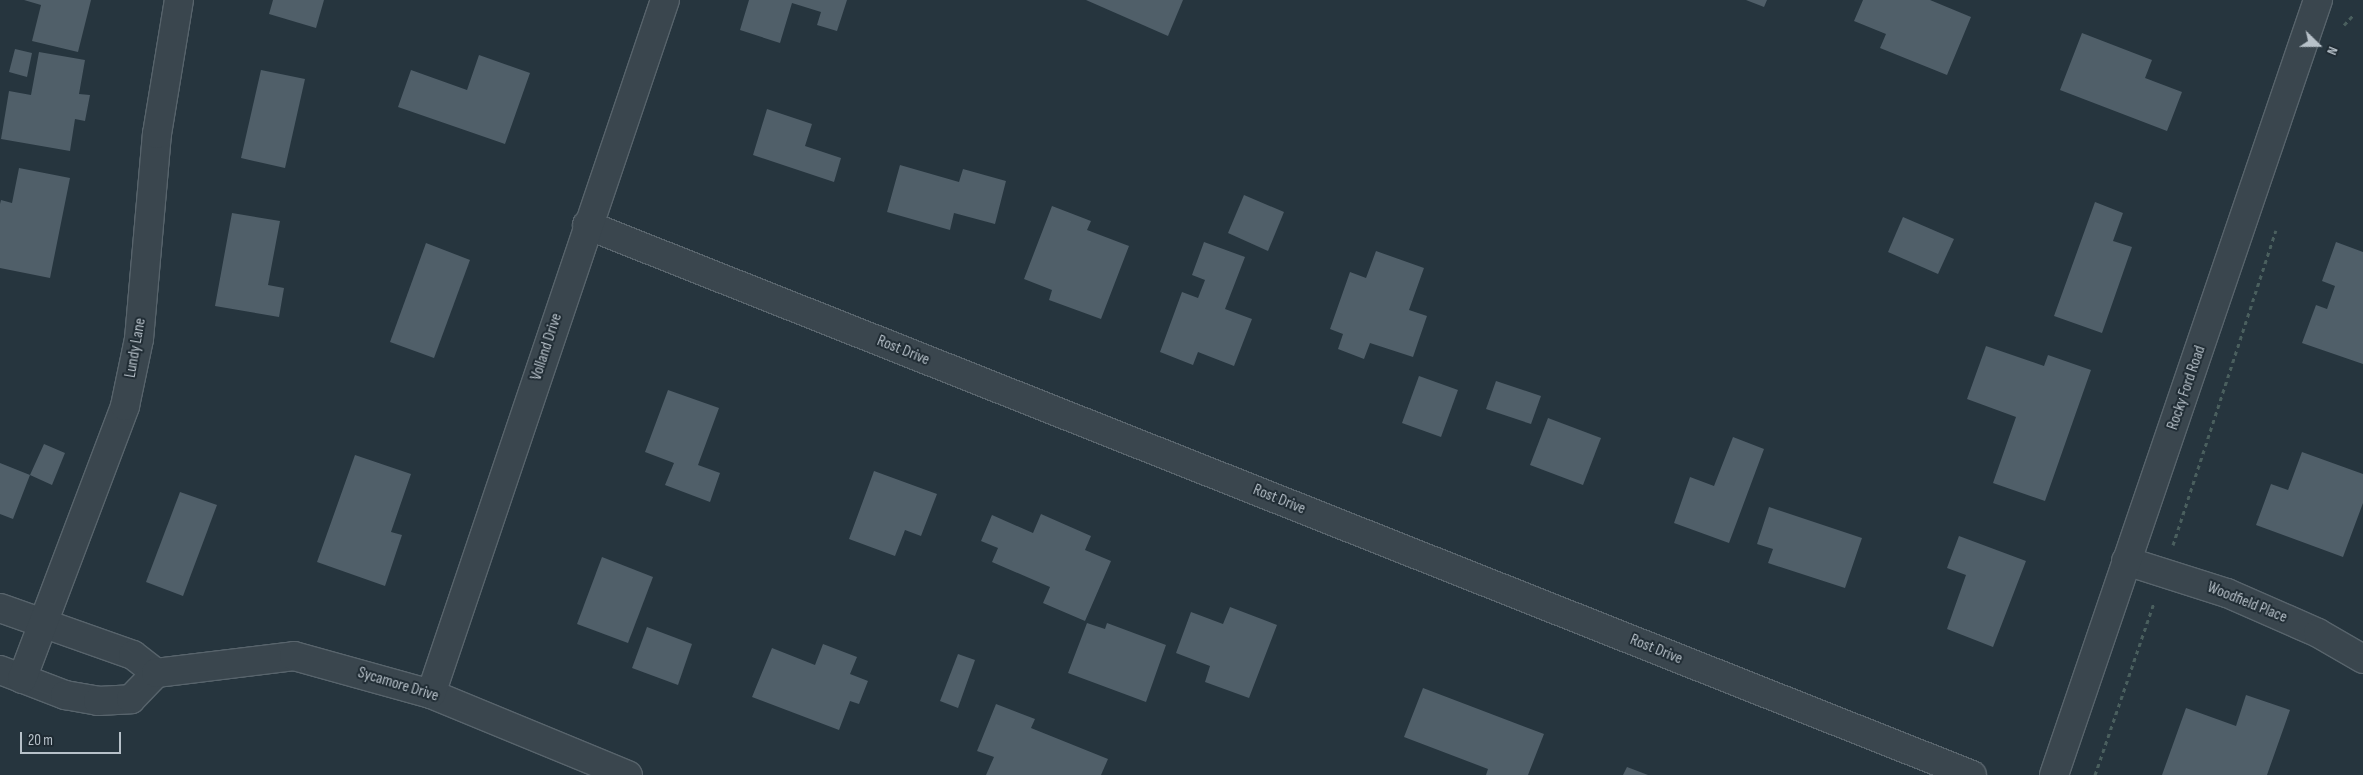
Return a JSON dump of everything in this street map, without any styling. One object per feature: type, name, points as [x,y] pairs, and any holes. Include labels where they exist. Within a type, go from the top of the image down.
[{"type":"street","name":"Lundy Lane","points":[[11,675],[44,625],[125,406],[139,339],[157,134],[179,0]]},
{"type":"street","name":"Volland Drive","points":[[431,694],[587,225],[665,0]]},
{"type":"street","name":"Rocky Ford Road","points":[[2054,775],[2318,0]]},
{"type":"street","name":"Rost Drive","points":[[587,225],[1972,775]]},
{"type":"street","name":"Woodfield Place","points":[[2126,561],[2163,572],[2254,605],[2363,659]]},
{"type":"street","points":[[0,608],[133,655],[156,673],[130,699],[98,701],[65,695],[11,675]]},
{"type":"street","name":"Sycamore Drive","points":[[156,673],[294,656],[431,694],[628,775]]},
{"type":"path","points":[[2341,28],[2355,13]]},
{"type":"path","points":[[2096,775],[2279,219]]},
{"type":"building","points":[[24,0],[91,0],[78,52],[32,41],[41,5]]},
{"type":"building","points":[[273,0],[324,0],[316,28],[269,14]]},
{"type":"building","points":[[749,0],[847,0],[837,31],[817,25],[821,12],[792,3],[780,43],[740,30]]},
{"type":"building","points":[[1086,0],[1183,0],[1168,36]]},
{"type":"building","points":[[1746,0],[1767,0],[1764,7]]},
{"type":"building","points":[[1863,0],[1930,0],[1971,17],[1947,75],[1880,48],[1886,34],[1854,21]]},
{"type":"building","points":[[2082,33],[2152,60],[2145,78],[2182,92],[2167,131],[2060,90]]},
{"type":"building","points":[[15,49],[32,53],[27,77],[9,72]]},
{"type":"building","points":[[39,52],[85,60],[79,94],[90,95],[85,121],[75,119],[70,151],[1,139],[9,91],[31,95]]},
{"type":"building","points":[[479,55],[530,73],[505,144],[398,107],[411,70],[467,90]]},
{"type":"building","points":[[261,70],[305,79],[285,168],[241,158]]},
{"type":"building","points":[[767,109],[812,124],[805,146],[841,158],[834,182],[753,155]]},
{"type":"building","points":[[900,165],[959,182],[963,169],[1006,181],[995,224],[954,213],[950,230],[887,212]]},
{"type":"building","points":[[19,168],[70,178],[50,278],[0,268],[0,204],[1,200],[12,203]]},
{"type":"building","points":[[1244,195],[1284,212],[1268,251],[1228,233]]},
{"type":"building","points":[[2095,202],[2123,213],[2113,241],[2132,247],[2102,333],[2054,316]]},
{"type":"building","points":[[1052,206],[1091,221],[1087,230],[1129,246],[1101,319],[1049,300],[1052,290],[1024,279]]},
{"type":"building","points":[[232,213],[280,221],[268,285],[284,288],[279,317],[215,306]]},
{"type":"building","points":[[1903,217],[1954,239],[1938,274],[1888,252]]},
{"type":"building","points":[[1204,242],[1245,257],[1225,309],[1252,319],[1234,366],[1198,352],[1193,365],[1160,352],[1182,292],[1198,298],[1205,280],[1192,275]]},
{"type":"building","points":[[2336,242],[2363,252],[2363,364],[2302,343],[2316,305],[2327,309],[2335,286],[2322,281]]},
{"type":"building","points":[[426,243],[470,260],[434,358],[390,342]]},
{"type":"building","points":[[1376,251],[1424,268],[1409,310],[1427,316],[1413,357],[1370,343],[1364,359],[1338,349],[1343,334],[1330,329],[1350,272],[1366,278]]},
{"type":"building","points":[[1986,346],[2044,366],[2048,355],[2091,370],[2045,501],[1993,483],[2016,417],[1967,399]]},
{"type":"building","points":[[1419,376],[1458,390],[1441,437],[1402,423]]},
{"type":"building","points":[[1496,381],[1541,396],[1531,424],[1486,409]]},
{"type":"building","points":[[668,390],[719,408],[698,465],[720,473],[710,502],[665,485],[674,463],[645,452]]},
{"type":"building","points":[[1548,418],[1601,438],[1583,485],[1530,465]]},
{"type":"building","points":[[1733,437],[1764,449],[1729,543],[1674,523],[1690,477],[1714,486]]},
{"type":"building","points":[[44,444],[65,453],[52,485],[30,475]]},
{"type":"building","points":[[2302,452],[2363,474],[2363,503],[2343,557],[2256,525],[2271,484],[2288,490]]},
{"type":"building","points":[[355,455],[411,474],[391,532],[402,535],[385,586],[317,562]]},
{"type":"building","points":[[0,463],[30,475],[13,519],[0,514]]},
{"type":"building","points":[[874,471],[937,494],[921,536],[905,530],[895,556],[849,539]]},
{"type":"building","points":[[180,492],[217,505],[183,596],[146,582]]},
{"type":"building","points":[[1769,507],[1862,538],[1845,588],[1768,563],[1773,549],[1757,544]]},
{"type":"building","points":[[1041,514],[1091,536],[1085,550],[1111,561],[1085,621],[1043,603],[1050,587],[992,562],[998,548],[981,541],[992,515],[1033,533]]},
{"type":"building","points":[[1959,536],[2026,561],[1993,647],[1947,629],[1966,575],[1947,568]]},
{"type":"building","points":[[602,557],[653,577],[628,643],[577,624]]},
{"type":"building","points":[[1230,607],[1277,625],[1249,698],[1205,682],[1210,666],[1176,653],[1191,612],[1223,624]]},
{"type":"building","points":[[1087,623],[1105,629],[1107,623],[1166,645],[1146,702],[1068,673]]},
{"type":"building","points":[[647,627],[692,644],[678,685],[632,668]]},
{"type":"building","points":[[823,644],[857,657],[850,674],[868,681],[859,704],[850,701],[839,730],[752,697],[772,648],[815,665]]},
{"type":"building","points":[[958,654],[975,660],[958,708],[940,701]]},
{"type":"building","points":[[1423,688],[1544,734],[1528,775],[1486,775],[1488,769],[1404,737]]},
{"type":"building","points":[[2246,695],[2290,710],[2267,775],[2162,775],[2186,708],[2236,726]]},
{"type":"building","points":[[996,704],[1035,719],[1031,728],[1108,759],[1101,775],[986,775],[994,757],[977,751]]},
{"type":"building","points":[[1627,767],[1648,775],[1623,775]]}]
